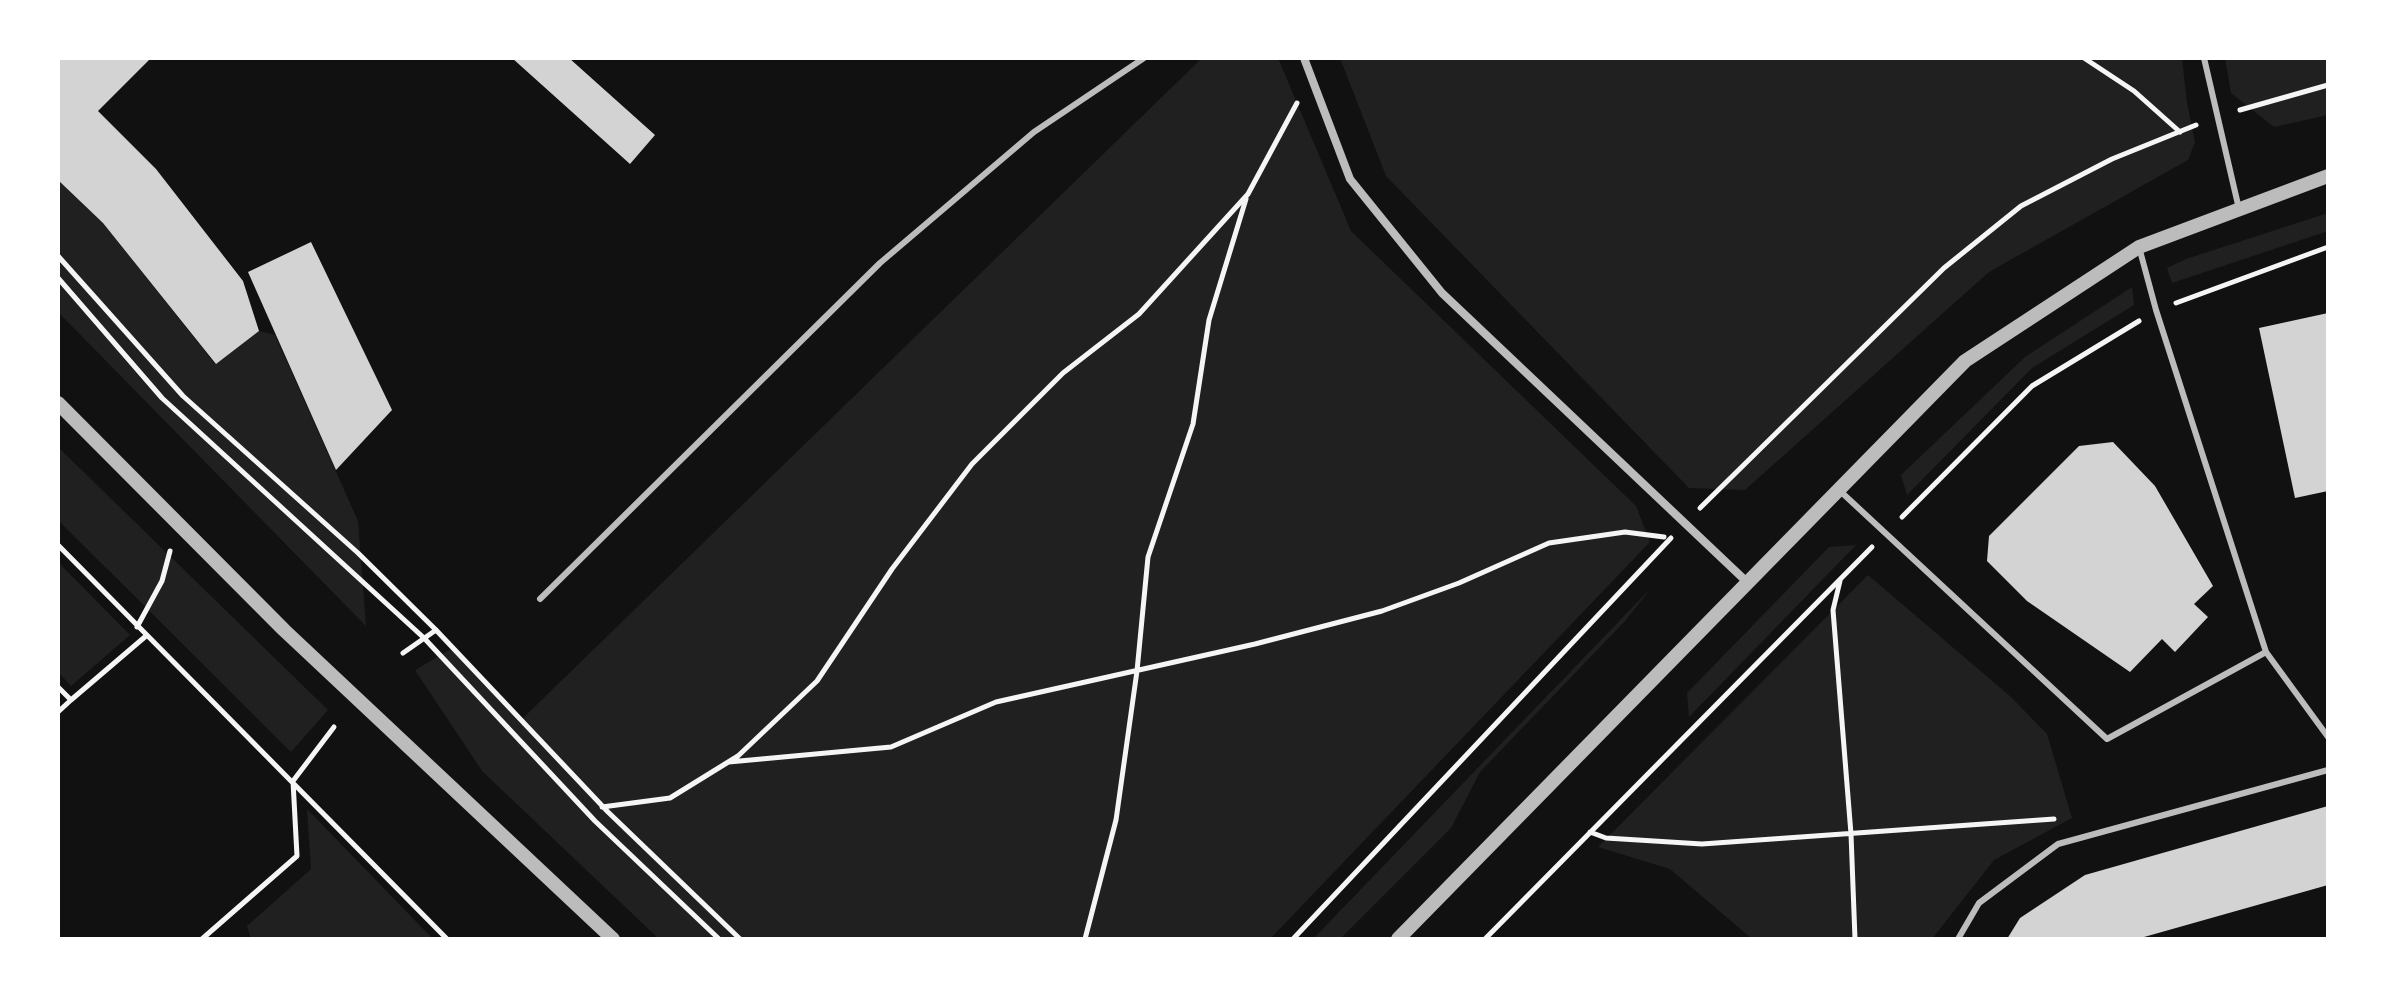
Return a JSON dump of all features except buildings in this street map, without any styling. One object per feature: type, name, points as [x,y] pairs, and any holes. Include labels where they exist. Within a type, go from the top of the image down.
[{"type":"street","points":[[1304,58],[1350,179],[1442,293],[1748,584]]},
{"type":"street","points":[[1398,939],[1965,361],[2139,247],[2328,176]]},
{"type":"street","points":[[58,403],[284,630],[613,939]]},
{"type":"lane","points":[[540,599],[880,263],[1034,132],[1144,58]]},
{"type":"lane","points":[[2204,58],[2239,209]]},
{"type":"lane","points":[[2139,247],[2156,310],[2266,652],[2328,737]]},
{"type":"lane","points":[[1839,490],[2107,739],[2266,652]]},
{"type":"lane","points":[[1958,939],[1979,903],[2058,844],[2328,770]]},
{"type":"path","points":[[2084,58],[2134,91],[2180,132]]},
{"type":"path","points":[[1085,939],[1116,820],[1137,671],[1148,557],[1193,424],[1209,320],[1248,194],[1311,77]]},
{"type":"path","points":[[1293,939],[1683,524],[1944,268],[2021,206],[2112,159],[2216,118],[2328,85]]},
{"type":"path","points":[[602,807],[670,798],[738,756],[817,681],[892,569],[972,464],[1063,373],[1139,314],[1248,194]]},
{"type":"path","points":[[58,256],[183,396],[358,553],[436,630],[602,807],[740,939]]},
{"type":"path","points":[[58,278],[162,398],[424,638],[595,821],[719,939]]},
{"type":"path","points":[[137,627],[162,581],[178,524]]},
{"type":"path","points":[[728,762],[891,747],[996,702],[1382,611],[1459,583],[1549,543],[1625,532],[1670,538]]},
{"type":"path","points":[[58,545],[447,939]]},
{"type":"path","points":[[1840,580],[1833,610],[1851,834],[1855,939]]},
{"type":"path","points":[[403,653],[436,630]]},
{"type":"path","points":[[58,712],[146,636]]},
{"type":"path","points":[[58,687],[71,700]]},
{"type":"path","points":[[202,939],[297,856],[293,781],[334,727]]},
{"type":"path","points":[[1590,832],[1606,838],[1702,844],[2056,819]]},
{"type":"shaded area","points":[[1202,58],[1278,58],[1351,231],[1636,506],[1650,542],[1270,939],[659,939],[482,771],[415,670],[453,648],[522,719]]},
{"type":"shaded area","points":[[1340,58],[2182,58],[2195,142],[2188,160],[1989,272],[1745,490],[1689,488],[1386,176]]},
{"type":"shaded area","points":[[2225,58],[2328,58],[2328,115],[2274,127],[2231,93]]},
{"type":"shaded area","points":[[58,180],[103,223],[215,364],[259,331],[275,335],[358,521],[366,626],[58,312]]},
{"type":"shaded area","points":[[2328,213],[2328,231],[2172,283],[2167,268],[2186,259]]},
{"type":"shaded area","points":[[2132,287],[2134,305],[2032,368],[1907,495],[1901,475],[2025,357]]},
{"type":"shaded area","points":[[58,447],[328,710],[291,752],[58,520]]},
{"type":"shaded area","points":[[1856,545],[1689,717],[1687,693],[1829,547]]},
{"type":"shaded area","points":[[58,562],[130,635],[71,686],[58,672]]},
{"type":"shaded area","points":[[1868,575],[2011,697],[2047,734],[2072,818],[1994,860],[1932,939],[1752,939],[1670,869],[1598,847]]},
{"type":"shaded area","points":[[1651,588],[1626,620],[1480,772],[1451,828],[1340,939],[1313,939]]},
{"type":"shaded area","points":[[307,809],[433,939],[251,939],[247,926],[311,869]]}]
